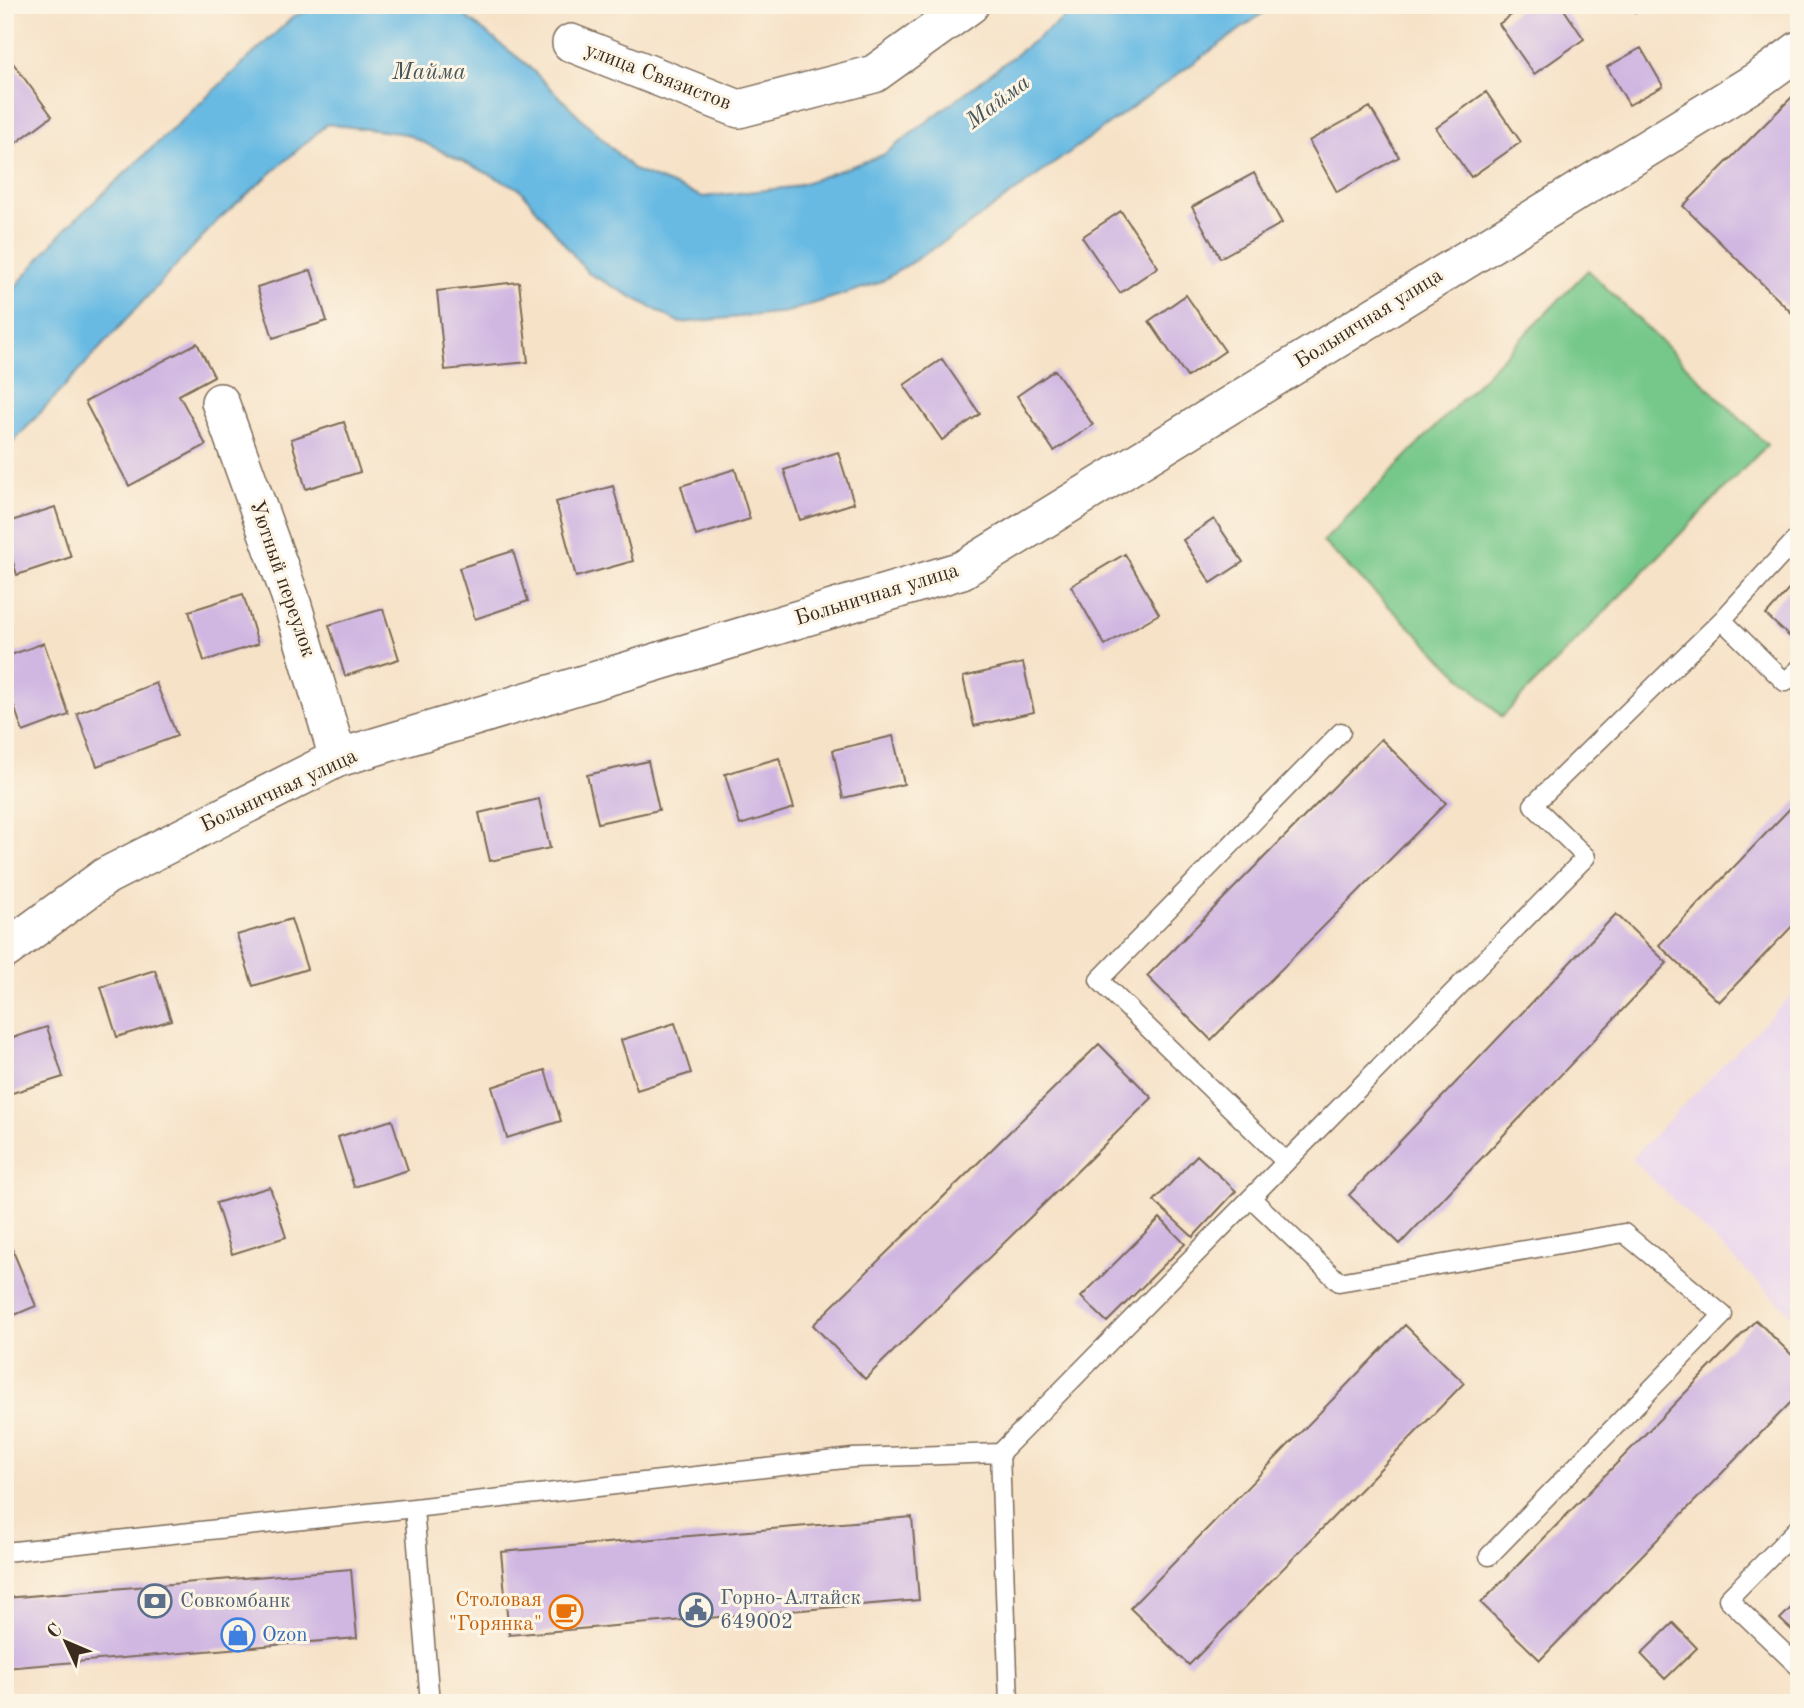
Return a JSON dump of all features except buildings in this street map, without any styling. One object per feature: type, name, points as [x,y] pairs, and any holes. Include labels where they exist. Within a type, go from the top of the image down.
[{"type":"street","name":"улица Связистов","points":[[571,43],[739,109],[874,74],[970,5]]},
{"type":"street","name":"Больничная улица","points":[[5,950],[106,876],[338,758],[962,570],[1746,88],[1799,50]]},
{"type":"street","name":"Уютный переулок","points":[[220,402],[290,596],[338,758]]},
{"type":"lane","points":[[5,1552],[853,1458],[1000,1453],[1586,857],[1533,806],[1722,620],[1799,536]]},
{"type":"lane","points":[[1722,620],[1785,682],[1799,669]]},
{"type":"lane","points":[[1286,1162],[1099,980],[1341,732]]},
{"type":"lane","points":[[1251,1198],[1339,1282],[1624,1233],[1723,1315],[1489,1556]]},
{"type":"lane","points":[[1000,1453],[1009,1703]]},
{"type":"lane","points":[[414,1508],[430,1703]]},
{"type":"lane","points":[[1799,1527],[1728,1599],[1799,1667]]},
{"type":"shaded area","points":[[1799,987],[1799,1322],[1631,1159]]},
{"type":"green space","points":[[1588,270],[1767,445],[1502,717],[1323,542]]},
{"type":"water","name":"Майма","points":[[323,5],[451,5],[526,64],[634,170],[703,197],[793,187],[883,155],[1081,5],[1274,5],[959,232],[879,283],[787,312],[680,323],[588,273],[520,189],[406,134],[327,124],[218,220],[5,451],[5,299],[64,230],[294,16]]},
{"type":"place","name":"Совкомбанк","points":[[155,1601]]},
{"type":"place","name":"Горно-Алтайск 649002","points":[[696,1610]]},
{"type":"place","name":"Столовая \"Горянка\"","points":[[566,1612]]},
{"type":"place","name":"Ozon","points":[[238,1635]]}]
